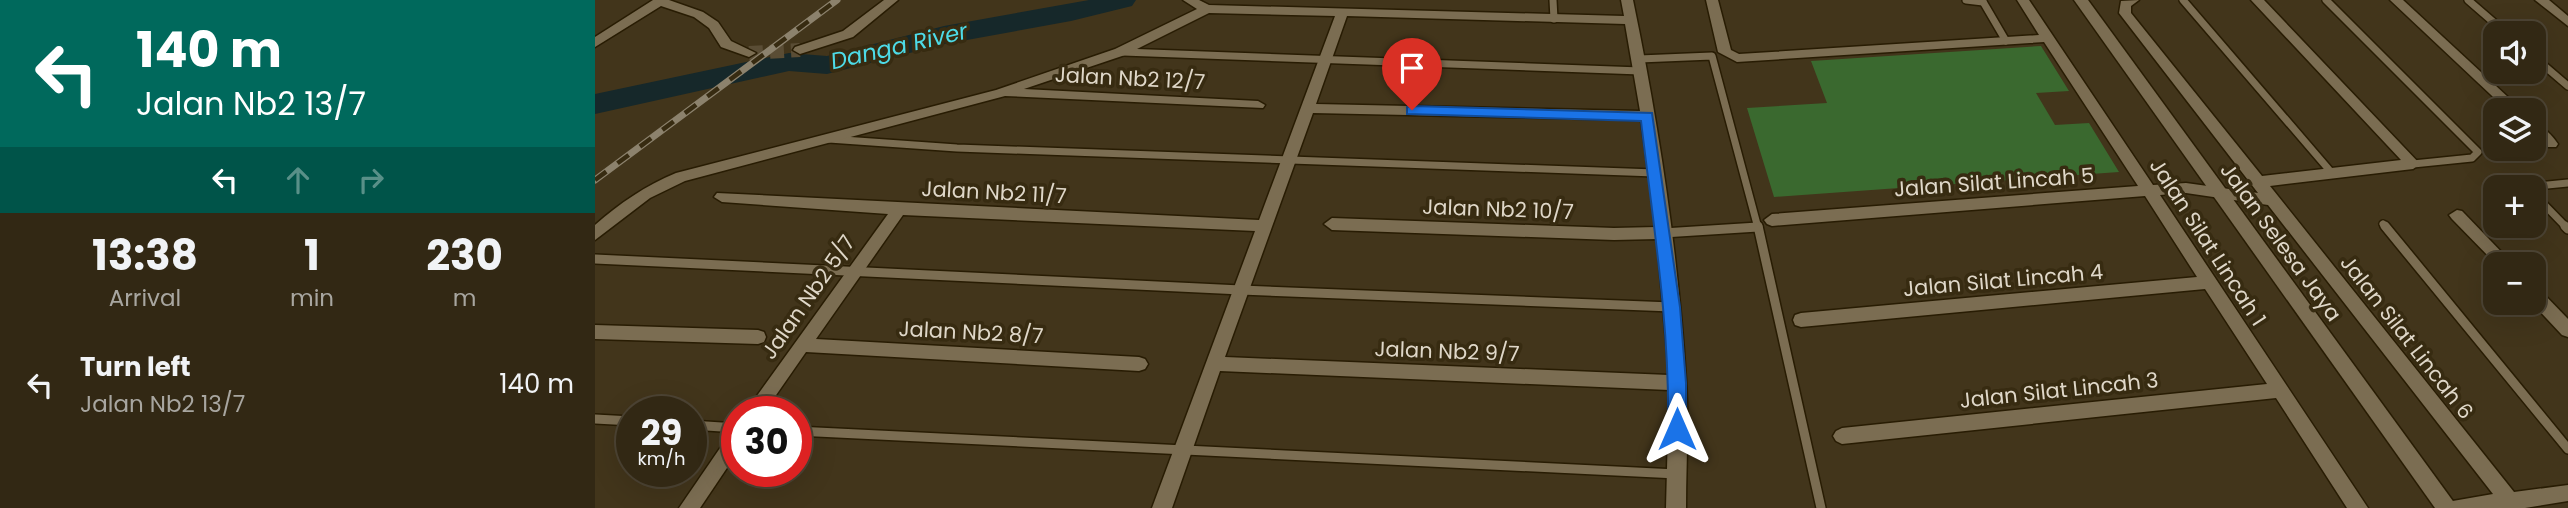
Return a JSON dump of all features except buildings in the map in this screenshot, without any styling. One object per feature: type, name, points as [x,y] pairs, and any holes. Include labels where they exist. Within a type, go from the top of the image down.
[{"type":"street","points":[[595,43],[659,0],[701,14],[718,25],[726,44],[748,53]]},
{"type":"street","points":[[800,50],[848,34],[892,0]]},
{"type":"street","points":[[1189,0],[1207,9],[1630,20]]},
{"type":"street","points":[[1488,0],[1489,15]]},
{"type":"street","points":[[1627,0],[1640,65],[1672,307],[1678,383],[1676,508]]},
{"type":"street","points":[[1712,0],[1725,52],[1738,58],[2048,38]]},
{"type":"street","name":"Jalan Silat Lincah 1","points":[[2023,0],[2358,508]]},
{"type":"street","name":"Jalan Selesa Jaya","points":[[2081,0],[2447,508]]},
{"type":"street","points":[[2257,0],[2413,164]]},
{"type":"street","points":[[2396,0],[2502,98]]},
{"type":"street","points":[[2541,0],[2568,22]]},
{"type":"street","name":"Jalan Silat Lincah 6","points":[[2129,2],[2125,13],[2512,504]]},
{"type":"street","points":[[595,234],[634,199],[681,177],[1000,93],[1120,51],[1207,9]]},
{"type":"street","points":[[1162,508],[1342,14]]},
{"type":"street","name":"Jalan Nb2 12/7","points":[[1000,93],[1258,105]]},
{"type":"street","points":[[1307,108],[1647,116]]},
{"type":"street","points":[[2546,139],[2551,144]]},
{"type":"street","points":[[2259,182],[2413,164]]},
{"type":"street","name":"Jalan Silat Lincah 5","points":[[1772,220],[2186,188],[2219,195]]},
{"type":"street","points":[[2219,195],[2272,200]]},
{"type":"street","name":"Jalan Nb2 11/7","points":[[722,197],[899,209],[1265,226]]},
{"type":"street","name":"Jalan Nb2 5/7","points":[[765,396],[899,209]]},
{"type":"street","points":[[2457,215],[2493,252]]},
{"type":"street","name":"Jalan Nb2 10/7","points":[[1332,224],[1614,234],[1663,233]]},
{"type":"street","name":"Jalan Silat Lincah 4","points":[[1801,320],[2209,282]]},
{"type":"street","points":[[2546,307],[2568,330]]},
{"type":"street","points":[[595,332],[758,337]]},
{"type":"street","name":"Jalan Nb2 8/7","points":[[801,345],[1139,364]]},
{"type":"street","name":"Jalan Nb2 9/7","points":[[1215,364],[1678,383]]},
{"type":"street","name":"Jalan Silat Lincah 3","points":[[1842,436],[2281,390]]},
{"type":"street","points":[[689,508],[721,461]]},
{"type":"street","points":[[2455,508],[2512,504],[2568,492]]},
{"type":"lane","points":[[1552,0],[1553,19]]},
{"type":"lane","points":[[1966,0],[1983,1],[2006,41]]},
{"type":"lane","points":[[2183,0],[2331,172]]},
{"type":"lane","points":[[2326,0],[2478,152],[2472,158],[2413,164]]},
{"type":"lane","points":[[2467,0],[2492,21]]},
{"type":"lane","points":[[1120,51],[1324,61],[1640,65],[1712,56],[1758,227],[1821,508]]},
{"type":"lane","points":[[2546,67],[2568,86]]},
{"type":"lane","points":[[829,139],[957,148],[1655,173]]},
{"type":"lane","points":[[2546,185],[2568,183]]},
{"type":"lane","points":[[2546,206],[2568,229]]},
{"type":"lane","points":[[2383,224],[2568,449]]},
{"type":"lane","points":[[1663,233],[1758,227]]},
{"type":"lane","points":[[595,259],[853,273],[1672,307]]},
{"type":"lane","points":[[595,419],[616,420]]},
{"type":"lane","points":[[812,432],[1677,474]]},
{"type":"green space","points":[[2041,46],[2069,91],[2036,93],[2055,125],[2089,123],[2119,172],[1774,197],[1747,108],[1827,103],[1811,61]]},
{"type":"waterway","name":"Danga River","points":[[595,104],[789,62],[827,65],[944,35],[1071,13],[1122,0]]},
{"type":"tunnel","points":[[749,53],[800,50]]},
{"type":"railway","points":[[595,180],[837,0]]},
{"type":"route","points":[[1412,110],[1647,116],[1661,205],[1672,307],[1678,383],[1677,429]]}]
